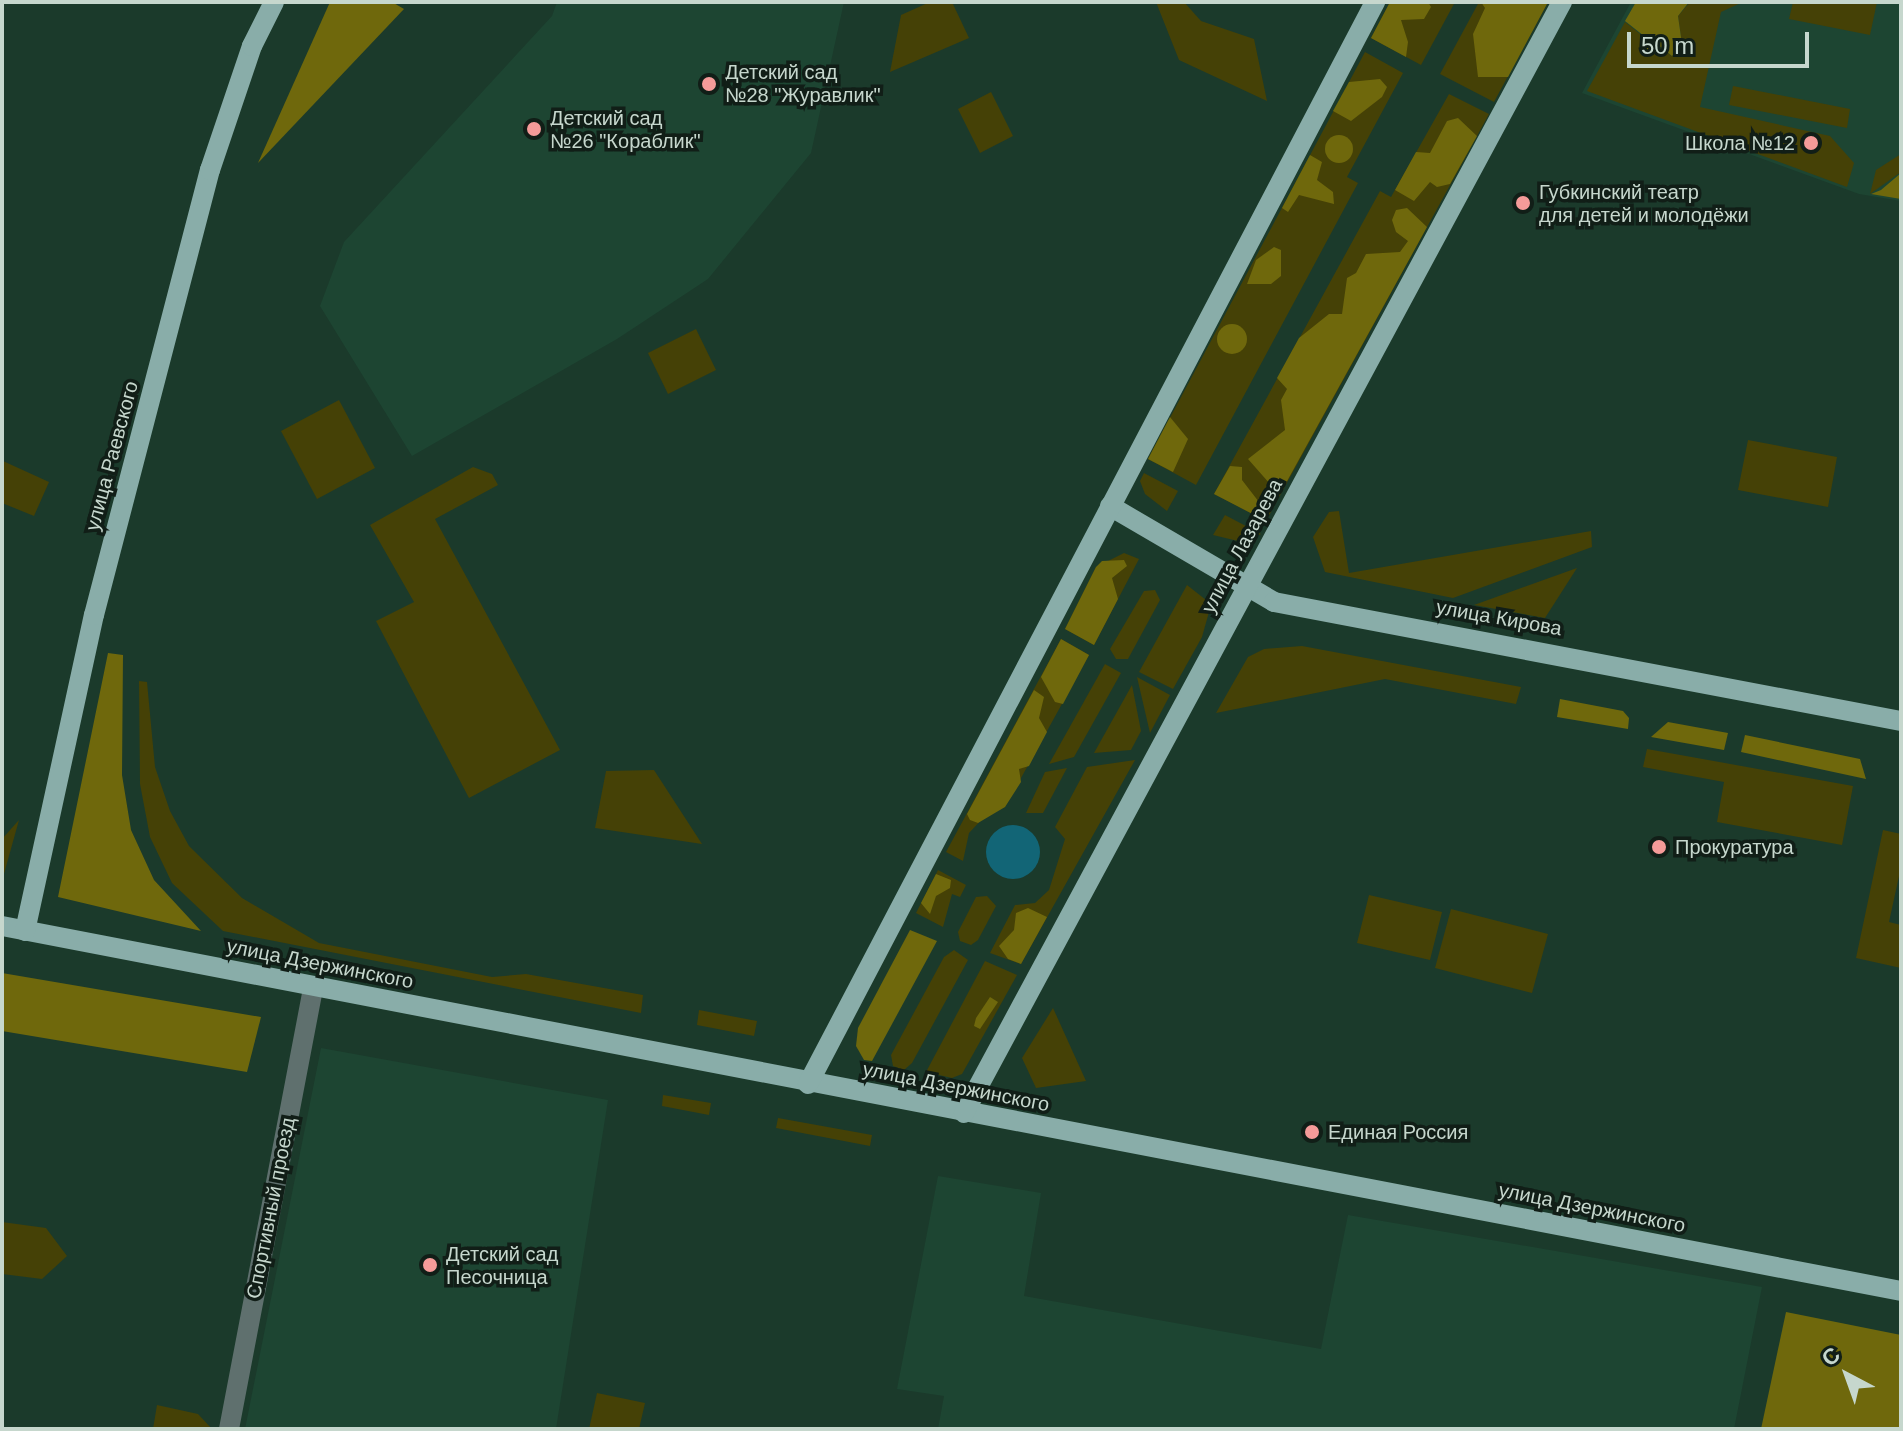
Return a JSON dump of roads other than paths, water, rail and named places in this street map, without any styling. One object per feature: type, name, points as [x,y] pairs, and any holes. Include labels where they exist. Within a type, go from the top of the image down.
[{"type":"main road","name":"улица Раевского","points":[[25,931],[94,615],[210,170],[252,46],[274,2]]},
{"type":"main road","points":[[808,1084],[1375,2]]},
{"type":"main road","name":"улица Лазарева","points":[[964,1113],[1562,2]]},
{"type":"main road","name":"улица Кирова","points":[[1110,506],[1274,602],[1901,721]]},
{"type":"main road","name":"улица Дзержинского","points":[[2,926],[808,1084],[1901,1291]]},
{"type":"street","name":"Спортивный проезд","points":[[229,1429],[313,987]]},
{"type":"water","points":[[1013,825],[1032,833],[1040,852],[1032,871],[1013,879],[994,871],[986,852],[994,833]]},
{"type":"place","name":"Детский сад №28 \"Журавлик\"","points":[[709,84]]},
{"type":"place","name":"Детский сад №26 \"Кораблик\"","points":[[534,129]]},
{"type":"place","name":"Школа №12","points":[[1811,143]]},
{"type":"place","name":"Губкинский театр для детей и молодёжи","points":[[1523,203]]},
{"type":"place","name":"Прокуратура","points":[[1659,847]]},
{"type":"place","name":"Единая Россия","points":[[1312,1132]]},
{"type":"place","name":"Детский сад Песочница","points":[[430,1265]]}]
